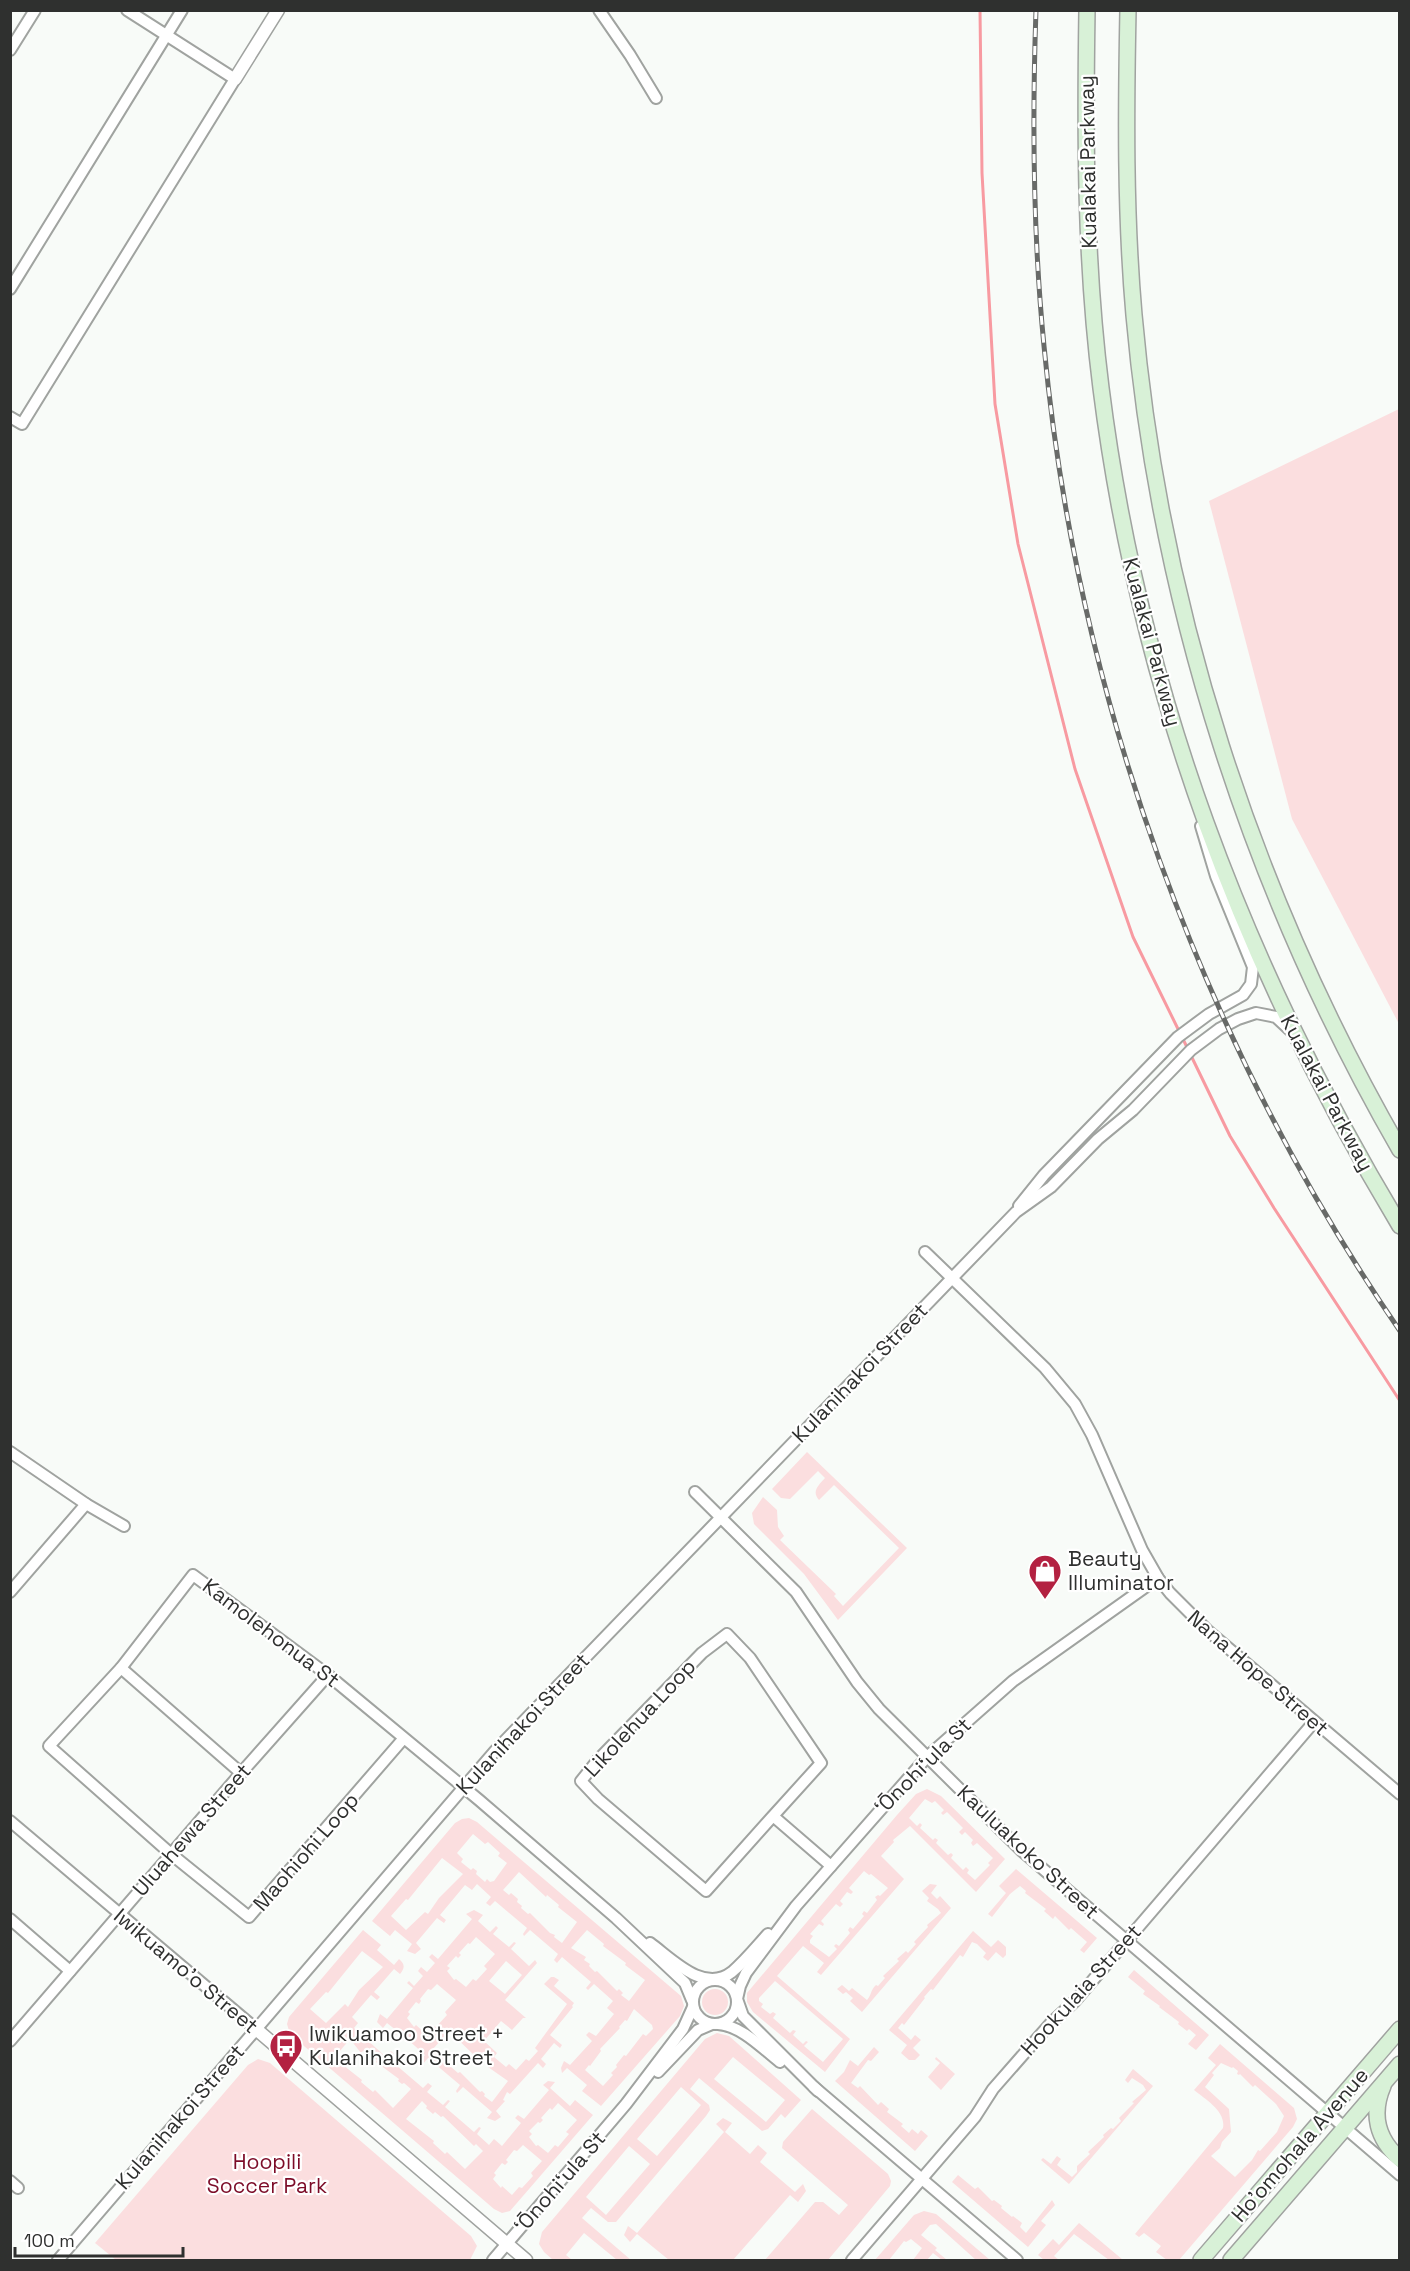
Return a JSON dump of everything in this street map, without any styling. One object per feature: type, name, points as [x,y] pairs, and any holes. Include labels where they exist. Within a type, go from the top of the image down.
[{"type":"main road","name":"Kualakai Parkway","points":[[1087,10],[1087,223],[1101,386],[1116,485],[1138,599],[1189,776],[1227,880],[1298,1042],[1351,1144],[1400,1226]]},
{"type":"main road","name":"Kualakai Parkway","points":[[1128,10],[1126,168],[1134,317],[1152,459],[1185,617],[1229,772],[1280,908],[1331,1023],[1400,1150]]},
{"type":"main road","name":"Ho’omohala Avenue","points":[[1201,2260],[1400,2029]]},
{"type":"main road","name":"Ho’omohala Avenue","points":[[1231,2260],[1396,2068]]},
{"type":"main road","points":[[1396,2068],[1379,2096],[1377,2121],[1383,2141],[1400,2159]]},
{"type":"street","points":[[10,50],[35,10]]},
{"type":"street","points":[[127,10],[235,79]]},
{"type":"street","points":[[10,289],[182,10]]},
{"type":"street","points":[[10,417],[22,424],[278,10]]},
{"type":"street","points":[[599,10],[656,98]]},
{"type":"street","name":"Kulanihakoi Street","points":[[1016,1212],[1044,1175],[1185,1030],[1247,991],[1252,981],[1253,967],[1210,860],[1189,776]]},
{"type":"street","name":"Kulanihakoi Street","points":[[58,2260],[464,1786],[530,1714],[1016,1212],[1051,1186],[1098,1139],[1128,1115],[1199,1044],[1238,1019],[1253,1013],[1271,1015],[1286,1024],[1298,1042]]},
{"type":"street","name":"Nana Hope Street","points":[[925,1251],[1045,1368],[1075,1404],[1099,1451],[1133,1532],[1158,1578],[1191,1616],[1400,1794]]},
{"type":"street","points":[[10,1452],[86,1504],[124,1526]]},
{"type":"street","name":"Kauluakoko Street","points":[[695,1492],[796,1592],[864,1691],[1022,1851],[1400,2175]]},
{"type":"street","points":[[10,1592],[86,1504]]},
{"type":"street","name":"Kamolehonua St","points":[[171,1854],[49,1746],[121,1668],[193,1575],[328,1675],[464,1786],[616,1917],[685,1983],[692,2004]]},
{"type":"street","name":"‘Ōnohi‘ula St","points":[[737,1999],[746,1973],[796,1906],[927,1757],[1013,1681],[1158,1578]]},
{"type":"street","name":"Likolehua Loop","points":[[727,1634],[750,1658],[820,1763],[772,1816],[706,1891],[581,1781],[597,1761],[702,1653],[727,1634]]},
{"type":"street","points":[[121,1668],[241,1773]]},
{"type":"street","name":"Uluahewa Street","points":[[10,2041],[328,1675]]},
{"type":"street","name":"Hookulaia Street","points":[[852,2260],[975,2117],[1000,2081],[1050,2024],[1074,2001],[1314,1722]]},
{"type":"street","name":"Maohiohi Loop","points":[[171,1854],[249,1917],[404,1738]]},
{"type":"street","points":[[772,1816],[831,1866]]},
{"type":"street","name":"Iwikuamo'o Street","points":[[10,1821],[526,2260]]},
{"type":"street","points":[[796,1906],[732,1972],[702,1983],[693,1994],[692,2004],[700,2018],[715,2024],[733,2027],[743,2033],[818,2091],[1017,2260]]},
{"type":"street","name":"Kamolehonua St","points":[[616,1917],[687,1970],[699,1977],[714,1979]]},
{"type":"street","points":[[10,1919],[70,1971]]},
{"type":"street","points":[[714,1979],[727,1983],[735,1993],[741,2013],[747,2021],[818,2091]]},
{"type":"street","points":[[715,2024],[730,2018],[737,1999]]},
{"type":"street","name":"‘Ōnohi‘ula St","points":[[493,2260],[626,2104],[683,2029],[692,2004]]},
{"type":"street","name":"‘Ōnohi‘ula St","points":[[626,2104],[695,2033],[715,2024]]},
{"type":"green space","points":[[1399,409],[1399,1024],[1292,819],[1209,501]]},
{"type":"green space","points":[[807,1452],[907,1548],[838,1620],[804,1574],[754,1524],[752,1513],[763,1497],[777,1510],[778,1527],[784,1536],[780,1540],[836,1594],[834,1596],[843,1606],[899,1548],[834,1485],[819,1500],[816,1491],[825,1478],[818,1471],[790,1499],[781,1498],[772,1489]]},
{"type":"green space","points":[[927,1789],[941,1796],[1005,1859],[976,1892],[910,1826],[893,1840],[894,1842],[881,1856],[904,1879],[821,1975],[817,1972],[824,1963],[803,1946],[777,1976],[850,2039],[825,2072],[753,2012],[747,2002],[747,1993],[916,1794]],"holes":[[[925,1799],[932,1803],[935,1801],[944,1810],[941,1813],[943,1815],[947,1812],[963,1828],[959,1832],[962,1835],[965,1832],[973,1840],[971,1843],[973,1846],[977,1843],[993,1858],[988,1863],[990,1865],[975,1880],[967,1873],[969,1870],[966,1867],[963,1870],[951,1858],[953,1855],[951,1853],[948,1855],[936,1843],[938,1840],[935,1838],[933,1840],[920,1828],[922,1825],[920,1823],[917,1826],[909,1818]],[[864,1871],[888,1888],[880,1896],[875,1897],[877,1900],[867,1913],[864,1911],[862,1914],[864,1916],[853,1929],[850,1927],[848,1930],[850,1933],[839,1946],[836,1944],[834,1946],[837,1949],[829,1957],[810,1943],[813,1936],[810,1934],[819,1924],[823,1926],[821,1921],[836,1904],[840,1907],[843,1904],[840,1901],[847,1892],[851,1894],[853,1892],[849,1888]],[[775,1981],[843,2039],[823,2062],[804,2046],[808,2042],[803,2044],[793,2035],[796,2031],[793,2030],[790,2033],[773,2018],[776,2014],[773,2012],[770,2014],[761,2007],[763,2004],[759,1998]]]},
{"type":"green space","points":[[469,1818],[477,1822],[681,1996],[684,2006],[680,2016],[601,2106],[582,2091],[587,2085],[567,2068],[562,2073],[561,2068],[564,2061],[570,2065],[592,2041],[586,2035],[589,2032],[596,2036],[614,2014],[607,2008],[613,2001],[594,1984],[588,1990],[586,1988],[591,1982],[562,1957],[557,1963],[554,1960],[558,1954],[530,1930],[524,1936],[527,1928],[495,1901],[490,1906],[486,1903],[491,1897],[477,1884],[472,1890],[465,1885],[440,1915],[446,1920],[444,1923],[437,1918],[416,1943],[421,1949],[415,1954],[407,1951],[412,1944],[395,1930],[390,1936],[372,1921],[455,1823]],"holes":[[[473,1834],[485,1844],[488,1842],[500,1853],[498,1856],[507,1863],[494,1881],[490,1882],[487,1879],[485,1882],[476,1874],[477,1871],[473,1868],[471,1870],[461,1862],[463,1859],[457,1853]],[[442,1858],[463,1874],[439,1898],[428,1914],[425,1912],[406,1930],[391,1916],[406,1899],[408,1900]],[[519,1872],[577,1922],[562,1943],[530,1913],[528,1914],[521,1908],[522,1906],[517,1902],[518,1899],[503,1890]],[[587,1930],[645,1980],[629,2001],[621,1995],[623,1993],[619,1989],[617,1991],[589,1966],[590,1964],[584,1960],[586,1957],[571,1948]],[[634,2009],[652,2025],[653,2029],[646,2036],[643,2034],[626,2056],[624,2055],[611,2073],[613,2075],[603,2086],[585,2070],[625,2020],[627,2021]]]},
{"type":"green space","points":[[1016,1869],[1097,1938],[1084,1953],[1080,1950],[1087,1942],[1071,1928],[1069,1930],[1055,1916],[1053,1919],[1044,1911],[1046,1909],[1025,1893],[1026,1891],[1020,1886],[1010,1894],[992,1917],[988,1914],[1006,1893],[999,1886]]},
{"type":"green space","points":[[930,1884],[937,1885],[931,1893],[937,1899],[940,1896],[951,1908],[862,2012],[850,2001],[853,1998],[837,1989],[842,1985],[849,1991],[852,1988],[867,2000],[874,1987],[885,1978],[883,1976],[899,1961],[897,1959],[906,1951],[908,1953],[916,1944],[914,1942],[928,1927],[927,1925],[941,1913],[927,1901],[929,1898],[922,1891]]},
{"type":"green space","points":[[474,1910],[483,1915],[478,1921],[490,1932],[496,1926],[498,1928],[493,1934],[509,1947],[514,1942],[516,1943],[511,1949],[529,1966],[535,1960],[537,1963],[505,2000],[526,2018],[523,2018],[512,2030],[501,2021],[484,2041],[497,2053],[494,2057],[506,2067],[509,2064],[516,2070],[526,2059],[529,2061],[538,2051],[535,2048],[567,2004],[544,1984],[551,1977],[559,1980],[554,1986],[574,2003],[550,2035],[562,2045],[560,2048],[554,2043],[541,2059],[546,2064],[543,2068],[538,2063],[510,2094],[507,2092],[503,2100],[505,2101],[496,2111],[501,2117],[495,2121],[487,2118],[492,2112],[463,2087],[457,2093],[460,2085],[428,2058],[423,2064],[420,2061],[425,2055],[406,2038],[407,2036],[401,2029],[395,2036],[395,2040],[392,2037],[397,2031],[387,2023],[383,2028],[377,2022],[380,2014],[387,2019],[413,1988],[407,1983],[409,1981],[414,1986],[423,1976],[418,1971],[421,1967],[427,1972],[435,1963],[429,1957],[432,1954],[438,1959],[472,1919],[466,1914]],"holes":[[[476,1937],[495,1954],[484,1966],[487,1969],[476,1981],[473,1979],[466,1987],[456,1979],[454,1980],[447,1971],[450,1968],[447,1966],[456,1956],[458,1958],[461,1955],[459,1953],[468,1943],[470,1944]],[[506,1961],[522,1975],[505,1994],[489,1981]],[[437,1984],[456,2000],[445,2012],[447,2015],[426,2034],[416,2025],[414,2027],[407,2018],[410,2014],[408,2012],[416,2002],[419,2004],[428,1989],[431,1990]],[[449,2031],[475,2056],[477,2054],[489,2064],[488,2067],[508,2081],[492,2102],[460,2072],[458,2073],[451,2067],[447,2061],[449,2058],[433,2049]]]},
{"type":"green space","points":[[363,1930],[381,1945],[377,1950],[394,1965],[399,1959],[403,1968],[400,1974],[394,1969],[374,1992],[380,1997],[377,2000],[371,1995],[352,2017],[358,2023],[354,2028],[386,2057],[391,2051],[394,2054],[389,2059],[423,2088],[428,2083],[432,2086],[427,2092],[443,2105],[448,2100],[450,2101],[445,2107],[474,2132],[479,2127],[481,2128],[477,2134],[489,2145],[494,2139],[502,2146],[521,2123],[515,2118],[518,2115],[524,2119],[549,2090],[543,2085],[548,2081],[555,2082],[550,2088],[570,2106],[575,2100],[593,2115],[510,2211],[502,2213],[494,2209],[290,2034],[287,2024],[289,2017]],"holes":[[[362,1951],[383,1967],[359,1990],[348,2007],[345,2004],[326,2023],[310,2009],[326,1992],[328,1993]],[[350,2039],[361,2053],[363,2051],[371,2055],[377,2060],[376,2062],[399,2079],[398,2081],[411,2089],[393,2108],[375,2090],[373,2092],[361,2082],[362,2080],[334,2058]],[[422,2101],[433,2114],[435,2112],[443,2116],[474,2146],[476,2144],[483,2151],[465,2169],[447,2152],[445,2154],[433,2143],[434,2141],[406,2119]],[[558,2103],[577,2120],[566,2132],[569,2134],[558,2147],[555,2145],[548,2153],[538,2145],[536,2146],[529,2137],[532,2134],[529,2131],[543,2120],[541,2118],[550,2108],[552,2110]],[[523,2145],[542,2161],[531,2173],[533,2176],[512,2195],[493,2179],[496,2175],[494,2173],[502,2163],[505,2165],[508,2162],[506,2160],[514,2150],[517,2151]]]},
{"type":"green space","points":[[973,1931],[991,1947],[998,1940],[1006,1947],[1006,1955],[1003,1958],[996,1952],[988,1961],[983,1957],[986,1953],[972,1942],[963,1957],[960,1955],[933,1990],[931,1989],[924,1997],[904,2025],[902,2023],[898,2028],[911,2040],[915,2035],[921,2040],[913,2048],[920,2055],[915,2060],[909,2060],[901,2053],[907,2045],[889,2030]]},
{"type":"green space","points":[[1134,1970],[1209,2035],[1196,2050],[1188,2044],[1196,2035],[1189,2029],[1187,2031],[1143,1994],[1145,1991],[1128,1977]]},
{"type":"green space","points":[[715,1989],[724,1993],[728,2002],[724,2011],[715,2015],[706,2011],[702,2002],[706,1993]]},
{"type":"green space","points":[[717,2033],[729,2036],[801,2100],[785,2118],[781,2114],[768,2129],[762,2131],[699,2078],[690,2089],[709,2105],[710,2110],[706,2116],[616,2222],[608,2222],[591,2208],[582,2218],[631,2260],[617,2260],[584,2233],[566,2255],[572,2260],[553,2260],[539,2244],[542,2232],[705,2039]],"holes":[[[733,2057],[785,2100],[766,2122],[714,2079]],[[681,2087],[701,2105],[657,2156],[637,2139]],[[629,2146],[650,2164],[606,2215],[586,2197]]]},
{"type":"green space","points":[[1220,2044],[1294,2108],[1297,2119],[1293,2127],[1179,2260],[1167,2260],[1156,2252],[1161,2246],[1144,2233],[1139,2237],[1135,2234],[1223,2128],[1218,2111],[1194,2090],[1216,2065],[1208,2058]],"holes":[[[1221,2063],[1232,2068],[1276,2104],[1284,2116],[1277,2132],[1235,2177],[1211,2156],[1231,2132],[1229,2109],[1205,2087],[1214,2075],[1212,2073]]]},
{"type":"green space","points":[[874,2047],[879,2052],[871,2061],[868,2060],[851,2083],[858,2088],[860,2086],[878,2105],[881,2102],[889,2109],[887,2112],[903,2124],[901,2126],[909,2133],[912,2129],[918,2134],[921,2130],[928,2136],[915,2151],[835,2081],[844,2072],[850,2060],[858,2066]]},
{"type":"green space","points":[[936,2057],[955,2074],[941,2090],[928,2077],[940,2063],[935,2059]]},
{"type":"green space","name":"Hoopili Soccer Park","points":[[258,2059],[270,2063],[471,2236],[477,2246],[470,2260],[116,2260],[95,2243],[248,2065]]},
{"type":"green space","points":[[1133,2069],[1153,2086],[1069,2184],[1041,2160],[1043,2158],[1051,2164],[1057,2156],[1061,2159],[1057,2165],[1072,2177],[1077,2172],[1077,2166],[1090,2154],[1088,2152],[1104,2137],[1103,2135],[1121,2121],[1119,2118],[1146,2090],[1143,2085],[1132,2078],[1128,2083],[1125,2080]]},
{"type":"green space","points":[[812,2109],[888,2174],[891,2181],[890,2186],[828,2260],[765,2260],[815,2202],[823,2202],[839,2215],[848,2205],[782,2148],[783,2142]]},
{"type":"green space","points":[[723,2118],[732,2123],[725,2132],[750,2154],[758,2145],[767,2153],[760,2162],[795,2192],[803,2184],[806,2191],[798,2202],[790,2195],[733,2260],[669,2260],[637,2234],[630,2242],[624,2235],[628,2226],[637,2233],[724,2132],[716,2124]]},
{"type":"green space","points":[[958,2175],[975,2189],[978,2187],[992,2201],[994,2200],[1022,2223],[1020,2227],[1026,2233],[1052,2200],[1055,2205],[1041,2221],[1046,2225],[1028,2247],[952,2182]]},
{"type":"green space","points":[[924,2211],[936,2214],[990,2260],[976,2260],[936,2224],[930,2225],[921,2235],[947,2260],[942,2260],[933,2253],[927,2260],[913,2260],[922,2248],[911,2239],[904,2241],[889,2260],[875,2260],[914,2215]]},
{"type":"green space","points":[[1079,2223],[1123,2260],[1109,2260],[1074,2234],[1054,2256],[1059,2260],[1044,2260],[1038,2255],[1053,2239],[1059,2245]]},
{"type":"waterway","points":[[980,10],[982,173],[995,404],[1018,544],[1075,769],[1133,937],[1179,1031]]},
{"type":"waterway","points":[[1182,1037],[1230,1136],[1274,1208],[1400,1401]]},
{"type":"railway","points":[[1036,10],[1034,179],[1044,346],[1061,477],[1086,607],[1119,735],[1160,861],[1209,984],[1265,1104],[1329,1220],[1400,1331]]},
{"type":"place","name":"Beauty Illuminator","points":[[1045,1600]]},
{"type":"place","name":"Iwikuamoo Street + Kulanihakoi Street","points":[[286,2075]]}]
